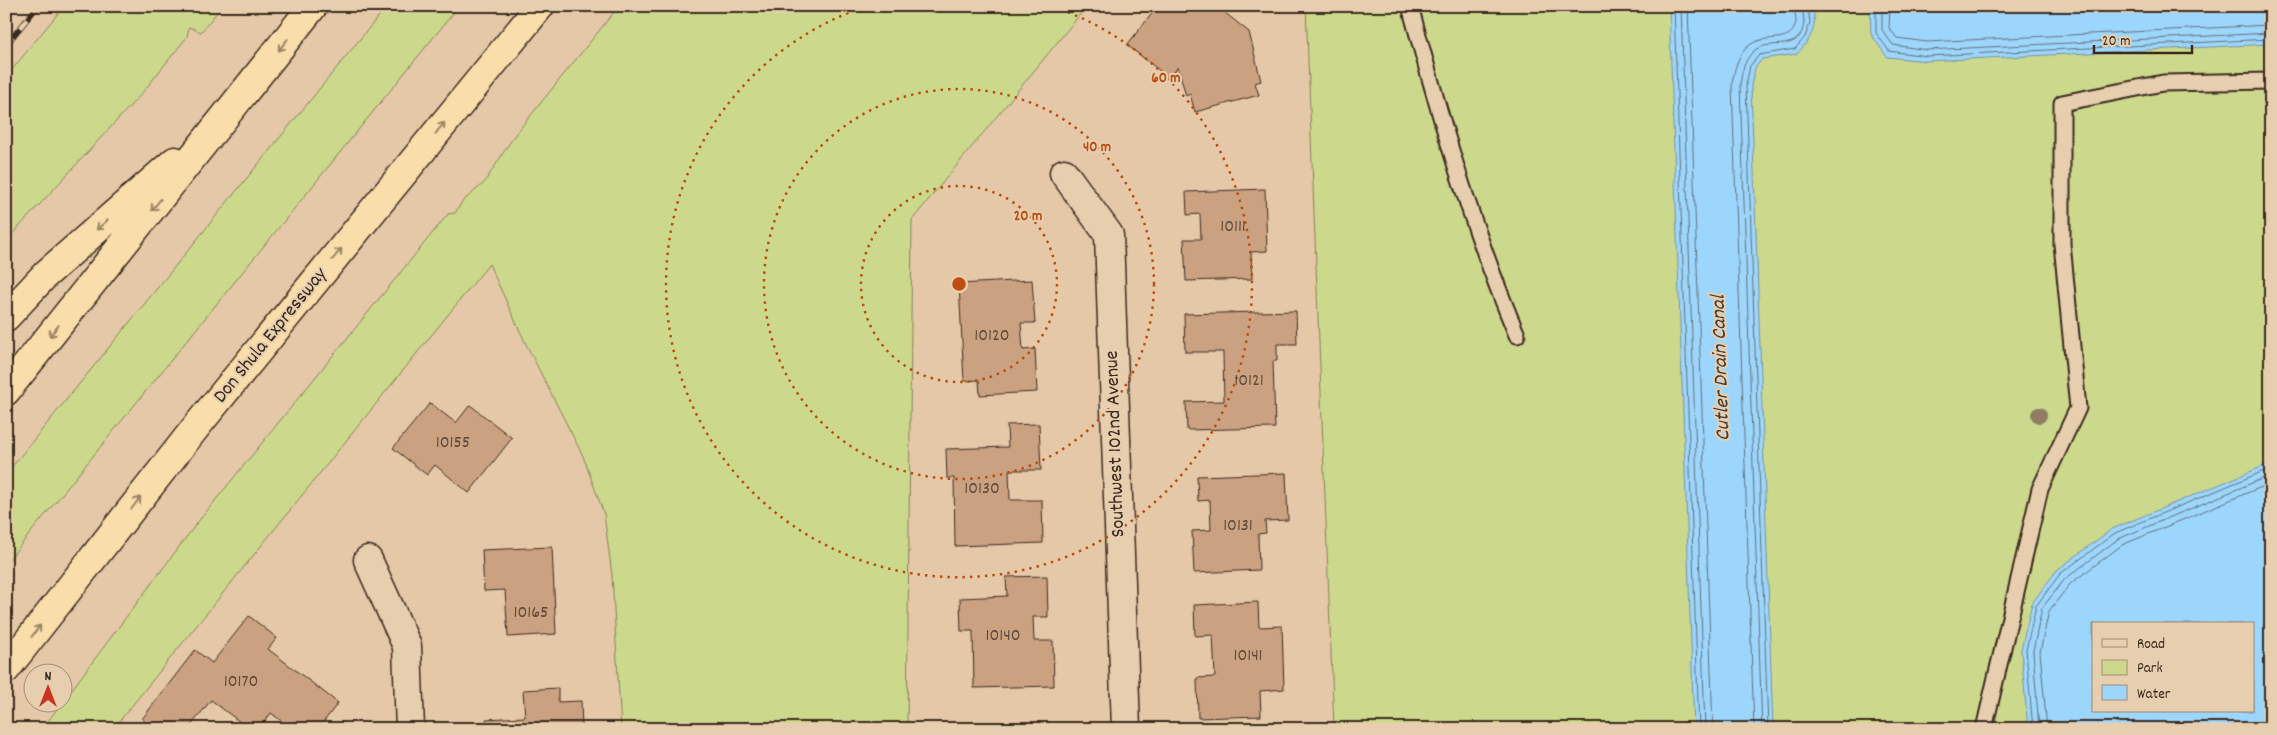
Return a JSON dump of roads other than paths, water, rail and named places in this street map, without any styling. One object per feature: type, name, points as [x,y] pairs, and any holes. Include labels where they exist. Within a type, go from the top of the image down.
[{"type":"highway","points":[[6,391],[313,6]]},
{"type":"highway","name":"Don Shula Expressway","points":[[6,669],[196,426],[540,6]]},
{"type":"highway","points":[[6,317],[46,274],[230,112]]},
{"type":"street","name":"Southwest 102nd Avenue","points":[[1064,173],[1109,234],[1126,729]]},
{"type":"street","points":[[368,560],[407,646],[410,729]]},
{"type":"lane","points":[[1410,6],[1450,144],[1491,274],[1517,335]]},
{"type":"lane","points":[[1984,729],[2040,489],[2078,408],[2062,244],[2062,102],[2162,83],[2271,81]]},
{"type":"water","name":"Cutler Drain Canal","points":[[1669,6],[1813,6],[1814,27],[1802,48],[1797,54],[1762,59],[1755,68],[1751,85],[1773,729],[1694,729]]},
{"type":"water","points":[[1873,6],[2271,6],[2271,44],[1927,61],[1887,57],[1871,34],[1870,9]]},
{"type":"water","points":[[2271,463],[2271,729],[2028,729],[2021,650],[2032,603],[2057,570],[2112,529]]},
{"type":"railway","points":[[6,45],[38,6]]}]
